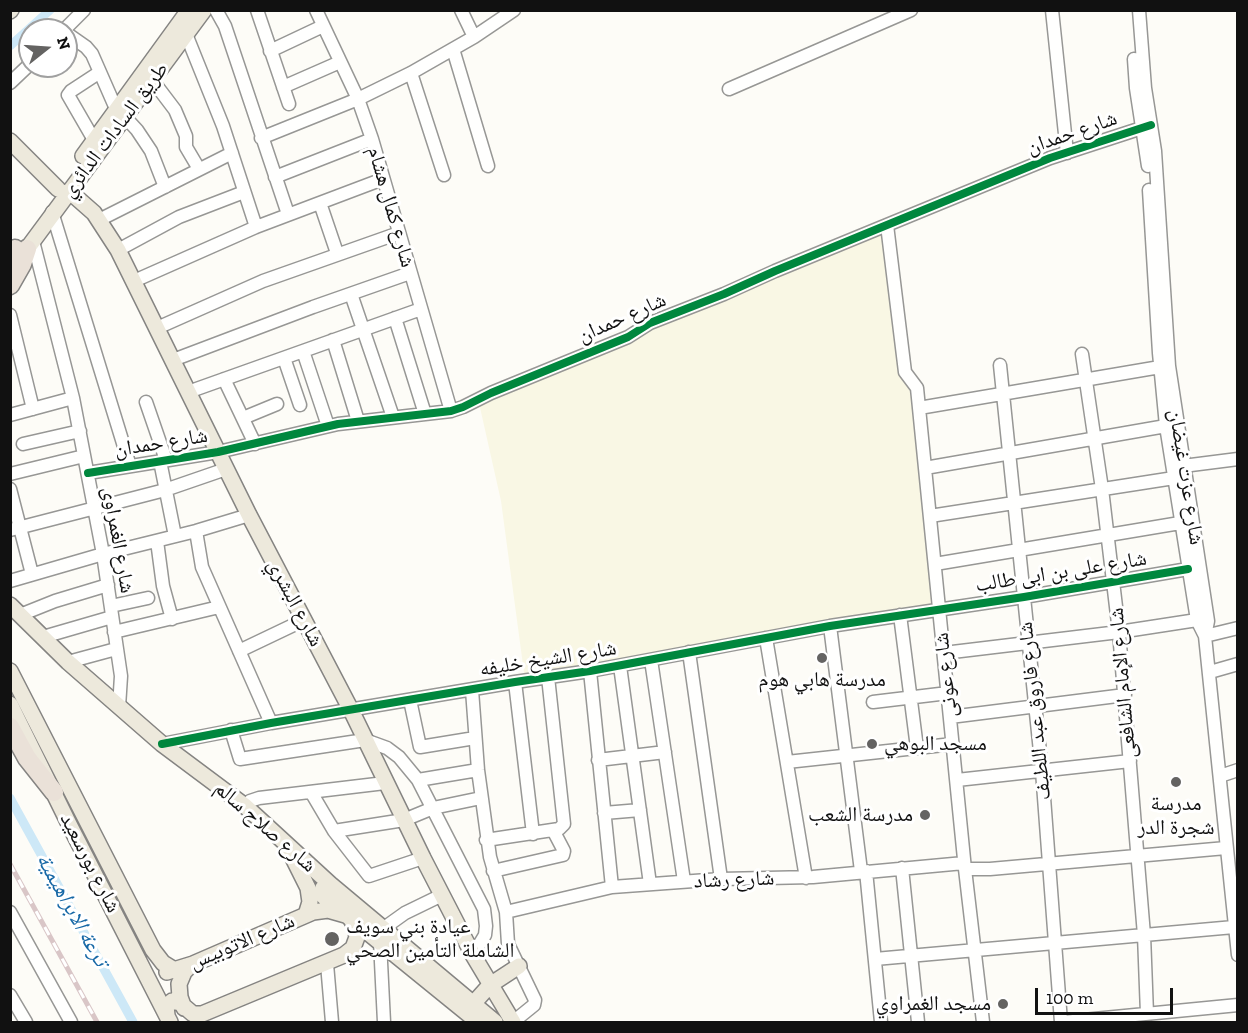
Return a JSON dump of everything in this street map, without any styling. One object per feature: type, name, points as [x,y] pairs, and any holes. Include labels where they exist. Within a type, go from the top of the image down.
[{"type":"highway","points":[[10,269],[19,249]]},
{"type":"highway","points":[[10,285],[22,264],[19,249]]},
{"type":"highway","points":[[10,727],[31,764],[54,792]]},
{"type":"main road","name":"طريق السادات الدائري","points":[[19,249],[121,114],[183,19],[204,10]]},
{"type":"main road","name":"طريق السادات الدائري","points":[[19,249],[52,212],[94,140],[153,81],[183,19]]},
{"type":"main road","name":"شارع البشري","points":[[10,141],[63,190],[88,207],[118,250],[249,515],[351,710],[423,858],[473,955],[513,1022]]},
{"type":"main road","name":"شارع صلاح سالم","points":[[14,614],[40,634],[68,662],[162,744],[245,806],[285,841],[382,935],[478,1023]]},
{"type":"main road","points":[[10,671],[153,950],[163,963],[176,971]]},
{"type":"main road","name":"شارع بورسعيد","points":[[10,704],[168,1019]]},
{"type":"main road","points":[[79,805],[89,850],[105,892]]},
{"type":"main road","points":[[285,841],[308,888],[310,902],[306,915]]},
{"type":"main road","name":"شارع صلاح سالم","points":[[330,884],[323,888],[324,897],[428,968],[495,1023]]},
{"type":"main road","name":"شارع الاتوبيس","points":[[139,958],[152,970],[164,973],[176,971],[306,915],[328,910],[349,916]]},
{"type":"main road","points":[[168,1019],[166,1007],[172,1001],[180,1003],[194,1014],[206,1013],[327,964],[349,952],[355,943],[355,926],[349,916]]},
{"type":"main road","points":[[189,1023],[179,984],[184,972],[193,964]]},
{"type":"main road","points":[[473,1004],[490,985],[519,966]]},
{"type":"street","points":[[216,10],[225,26],[288,214]]},
{"type":"street","name":"شارع كمال هشام","points":[[316,10],[358,99],[372,138],[450,411]]},
{"type":"street","points":[[460,10],[474,37]]},
{"type":"street","points":[[729,89],[911,10]]},
{"type":"street","points":[[1052,10],[1066,153]]},
{"type":"street","name":"شارع عزت غيضان","points":[[1131,10],[1136,88],[1157,178],[1168,352],[1183,466],[1208,621],[1205,636]]},
{"type":"street","name":"شارع عزت غيضان","points":[[1138,10],[1145,88],[1160,367],[1166,426],[1197,620],[1205,636]]},
{"type":"street","points":[[260,11],[270,51],[289,104]]},
{"type":"street","points":[[261,138],[358,99],[411,73],[474,37],[512,11]]},
{"type":"street","points":[[183,19],[218,112],[256,227]]},
{"type":"street","points":[[270,51],[323,26]]},
{"type":"street","points":[[78,41],[92,54],[121,114],[137,130],[151,151],[165,187]]},
{"type":"street","points":[[453,49],[488,166]]},
{"type":"street","points":[[283,87],[340,62]]},
{"type":"street","points":[[94,140],[68,95],[100,72]]},
{"type":"street","points":[[411,73],[444,175]]},
{"type":"street","points":[[153,81],[176,110],[186,136],[186,146],[199,169]]},
{"type":"street","name":"شارع حمدان","points":[[88,473],[218,452],[328,426],[450,411],[470,405],[491,393],[627,337],[650,323],[775,271],[1066,153],[1146,126]]},
{"type":"street","points":[[275,177],[372,138]]},
{"type":"street","points":[[99,220],[232,153]]},
{"type":"street","points":[[134,281],[256,227],[383,179]]},
{"type":"street","points":[[118,250],[179,217],[244,192]]},
{"type":"street","points":[[320,203],[337,253]]},
{"type":"street","points":[[52,212],[130,466]]},
{"type":"street","name":"شارع عونى","points":[[888,225],[905,372],[917,388],[954,744],[964,866],[983,1023]]},
{"type":"street","points":[[157,328],[263,281],[399,233]]},
{"type":"street","name":"شارع الغمراوى","points":[[19,249],[73,398],[108,585],[121,676],[119,707]]},
{"type":"street","points":[[173,360],[410,273]]},
{"type":"street","points":[[351,294],[393,417]]},
{"type":"street","points":[[188,392],[421,309]]},
{"type":"street","points":[[10,315],[33,409]]},
{"type":"street","points":[[395,318],[425,414]]},
{"type":"street","points":[[333,340],[358,422]]},
{"type":"street","points":[[303,351],[328,426]]},
{"type":"street","name":"شارع الإمام الشافعى","points":[[1082,354],[1102,489],[1119,632],[1144,935],[1147,1014]]},
{"type":"street","points":[[284,358],[300,405]]},
{"type":"street","name":"شارع فاروق عبد اللطيف","points":[[999,365],[1042,771],[1062,1023]]},
{"type":"street","points":[[919,408],[1160,367]]},
{"type":"street","points":[[224,379],[255,444]]},
{"type":"street","points":[[10,415],[73,398]]},
{"type":"street","points":[[146,402],[163,461],[165,490],[175,536]]},
{"type":"street","points":[[243,418],[277,404]]},
{"type":"street","points":[[925,468],[1166,426]]},
{"type":"street","points":[[23,444],[80,431]]},
{"type":"street","points":[[10,474],[84,456]]},
{"type":"street","points":[[1183,466],[1238,459]]},
{"type":"street","points":[[16,528],[165,490],[226,469]]},
{"type":"street","points":[[930,516],[1173,478]]},
{"type":"street","points":[[10,489],[16,528],[32,574]]},
{"type":"street","points":[[10,581],[249,515]]},
{"type":"street","points":[[935,564],[1180,523]]},
{"type":"street","points":[[196,531],[202,567],[271,723]]},
{"type":"street","points":[[157,541],[163,586],[172,619]]},
{"type":"street","name":"شارع على بن ابى طالب","points":[[940,609],[1188,569]]},
{"type":"street","points":[[14,614],[108,585]]},
{"type":"street","points":[[40,634],[112,612],[148,598]]},
{"type":"street","points":[[114,632],[219,607]]},
{"type":"street","name":"شارع الشيخ خليفه","points":[[162,744],[271,723],[620,666],[830,626],[940,609]]},
{"type":"street","points":[[900,615],[917,748]]},
{"type":"street","points":[[239,651],[304,620]]},
{"type":"street","points":[[944,652],[1119,632],[1197,620]]},
{"type":"street","points":[[830,626],[845,756],[875,959],[881,1023]]},
{"type":"street","points":[[1238,628],[1205,636],[1238,955]]},
{"type":"street","points":[[766,638],[806,878]]},
{"type":"street","points":[[68,662],[116,649]]},
{"type":"street","points":[[689,652],[721,879]]},
{"type":"street","points":[[651,660],[684,881]]},
{"type":"street","points":[[1210,672],[1238,664]]},
{"type":"street","points":[[620,666],[650,884]]},
{"type":"street","points":[[590,671],[612,887]]},
{"type":"street","points":[[486,840],[553,830],[561,828],[564,822],[548,677]]},
{"type":"street","points":[[515,682],[532,834]]},
{"type":"street","points":[[472,690],[486,840],[506,912],[508,944],[535,1002],[513,1022]]},
{"type":"street","points":[[873,702],[948,693]]},
{"type":"street","points":[[950,717],[1125,695]]},
{"type":"street","points":[[410,700],[420,747],[476,738]]},
{"type":"street","points":[[231,730],[237,755],[242,759],[365,740],[393,753],[418,780],[484,909],[485,935],[473,955]]},
{"type":"street","points":[[787,762],[954,744]]},
{"type":"street","points":[[598,760],[665,752]]},
{"type":"street","points":[[957,780],[1130,761]]},
{"type":"street","points":[[418,780],[478,770]]},
{"type":"street","points":[[1220,776],[1238,770]]},
{"type":"street","points":[[245,806],[250,801],[259,798],[385,783]]},
{"type":"street","points":[[311,792],[334,831],[369,876],[423,858]]},
{"type":"street","points":[[334,831],[404,820],[433,808],[482,798]]},
{"type":"street","points":[[604,813],[640,810]]},
{"type":"street","points":[[493,871],[563,855],[564,851],[553,830]]},
{"type":"street","name":"شارع رشاد","points":[[506,912],[612,887],[721,879],[806,878],[902,868],[964,866],[975,870],[1226,848]]},
{"type":"street","points":[[902,868],[918,1023]]},
{"type":"street","points":[[384,1023],[382,935],[405,913],[442,895]]},
{"type":"street","points":[[10,912],[71,1023]]},
{"type":"street","points":[[875,959],[1234,927]]},
{"type":"street","points":[[327,964],[332,1023]]},
{"type":"street","points":[[10,995],[26,1023]]},
{"type":"street","points":[[1062,1023],[1238,1005]]},
{"type":"shaded area","points":[[887,226],[903,371],[915,388],[939,608],[525,680],[501,501],[479,403]]},
{"type":"waterway","points":[[10,46],[50,10]]},
{"type":"waterway","name":"ترعة الابراهيمية","points":[[10,798],[133,1022]]},
{"type":"railway","points":[[10,864],[97,1022]]},
{"type":"cycle path","points":[[88,473],[218,452],[338,424],[451,411],[628,337],[650,323],[1050,158],[1151,125]]},
{"type":"cycle path","points":[[162,744],[271,723],[590,671],[830,626],[1024,597],[1188,569]]},
{"type":"place","name":"مدرسة هابي هوم","points":[[822,658]]},
{"type":"place","name":"مسجد البوهي","points":[[872,744]]},
{"type":"place","name":"مدرسة شجرة الدر","points":[[1176,782]]},
{"type":"place","name":"مدرسة الشعب","points":[[925,815]]},
{"type":"place","name":"عيادة بني سويف الشاملة التأمين الصحي","points":[[332,939]]},
{"type":"place","name":"مسجد الغمراوي","points":[[1003,1004]]}]
